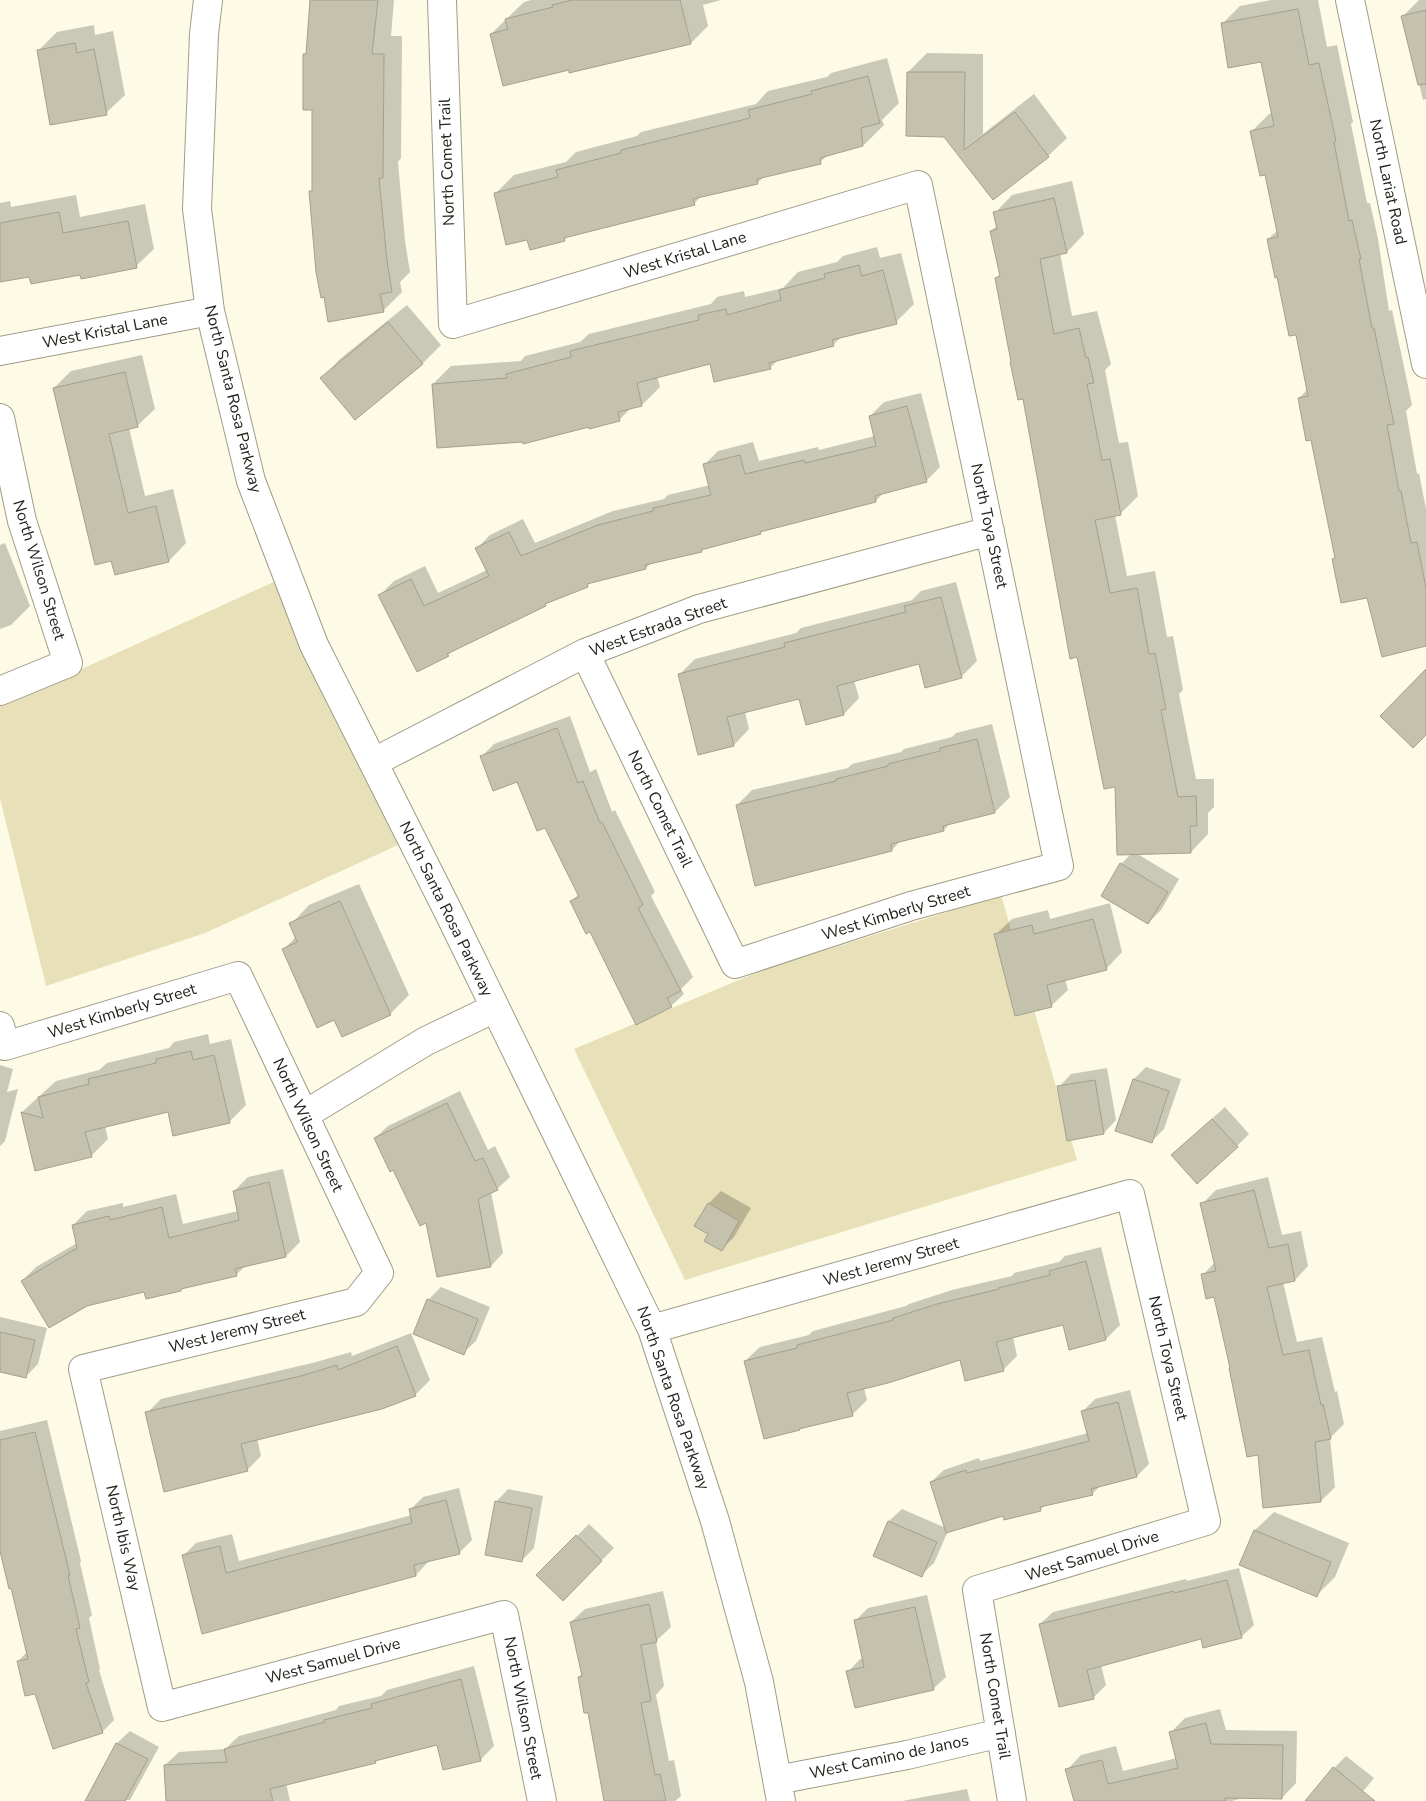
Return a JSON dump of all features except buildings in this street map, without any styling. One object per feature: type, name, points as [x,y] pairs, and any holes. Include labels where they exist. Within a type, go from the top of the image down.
[{"type":"street","name":"North Santa Rosa Parkway","points":[[208,0],[204,34],[197,209],[210,311],[251,481],[314,645],[374,762],[652,1329],[715,1521],[759,1682],[779,1791]]},
{"type":"street","name":"North Comet Trail","points":[[442,0],[453,324]]},
{"type":"street","name":"North Lariat Road","points":[[1350,0],[1421,309],[1426,364]]},
{"type":"street","name":"West Kristal Lane","points":[[453,324],[918,185]]},
{"type":"street","name":"North Toya Street","points":[[918,185],[1059,866]]},
{"type":"street","name":"West Kristal Lane","points":[[0,350],[210,311]]},
{"type":"street","name":"North Wilson Street","points":[[0,418],[22,521],[68,663],[0,691]]},
{"type":"street","name":"West Estrada Street","points":[[374,762],[585,654],[699,610],[990,531]]},
{"type":"street","name":"North Comet Trail","points":[[585,654],[734,964]]},
{"type":"street","name":"West Kimberly Street","points":[[734,964],[911,906],[1059,866]]},
{"type":"street","name":"North Wilson Street","points":[[238,976],[379,1273]]},
{"type":"street","name":"West Kimberly Street","points":[[3,1036],[238,976]]},
{"type":"street","points":[[304,1115],[426,1041],[495,1008]]},
{"type":"street","name":"North Toya Street","points":[[1130,1194],[1206,1521]]},
{"type":"street","name":"West Jeremy Street","points":[[652,1329],[1130,1194]]},
{"type":"street","name":"West Jeremy Street","points":[[83,1369],[356,1302],[379,1273]]},
{"type":"street","name":"North Ibis Way","points":[[83,1369],[162,1707]]},
{"type":"street","name":"West Samuel Drive","points":[[978,1590],[1206,1521]]},
{"type":"street","name":"North Comet Trail","points":[[978,1590],[1012,1801]]},
{"type":"street","name":"North Wilson Street","points":[[504,1615],[542,1801]]},
{"type":"street","name":"West Samuel Drive","points":[[162,1707],[504,1615]]},
{"type":"street","name":"West Camino de Janos","points":[[779,1791],[907,1755],[1001,1733]]},
{"type":"shaded area","points":[[276,581],[398,845],[205,933],[46,986],[0,798],[0,706]]},
{"type":"shaded area","points":[[1001,895],[1077,1160],[685,1280],[574,1049],[763,970]]}]
